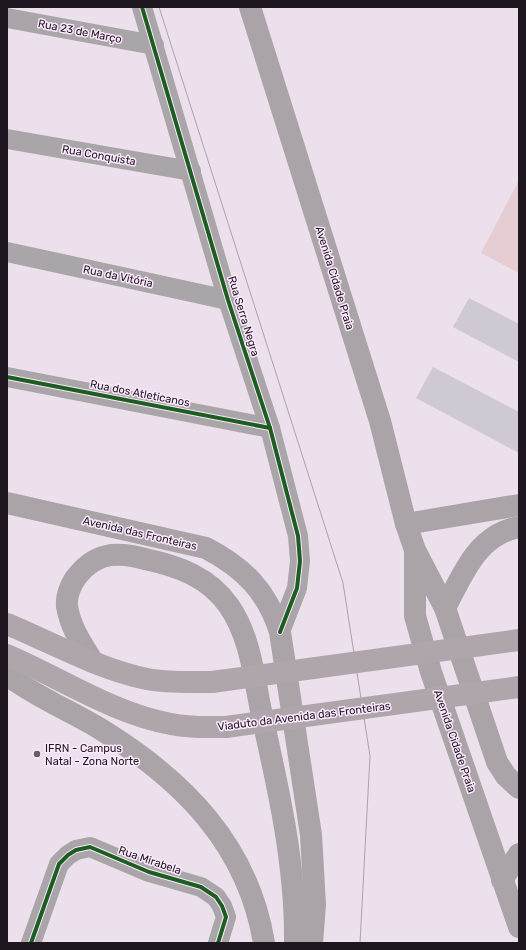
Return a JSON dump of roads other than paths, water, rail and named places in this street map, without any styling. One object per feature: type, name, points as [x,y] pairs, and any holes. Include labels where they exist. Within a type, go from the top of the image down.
[{"type":"main road","name":"Avenida Cidade Praia","points":[[250,7],[380,421],[406,524],[415,550],[445,608],[494,755],[506,776],[519,788]]},
{"type":"main road","name":"Avenida das Fronteiras","points":[[7,503],[186,542],[206,548],[223,557],[250,579],[269,605],[280,632],[311,835],[315,905],[312,943]]},
{"type":"main road","points":[[406,524],[519,505]]},
{"type":"main road","points":[[445,608],[472,556],[493,538],[519,527]]},
{"type":"main road","name":"Avenida Cidade Praia","points":[[415,550],[415,616],[431,672],[519,927]]},
{"type":"main road","points":[[93,662],[71,622],[67,605],[69,591],[74,579],[84,567],[97,560],[111,555],[134,556],[168,564],[204,581],[229,606],[239,624],[248,647],[284,815],[294,901],[295,943]]},
{"type":"main road","points":[[7,624],[93,662],[148,679],[177,682],[212,682],[519,640]]},
{"type":"main road","name":"Viaduto da Avenida das Fronteiras","points":[[7,655],[120,709],[146,718],[177,725],[226,727],[519,687]]},
{"type":"main road","points":[[7,675],[102,730],[161,771],[186,793],[214,825],[240,866],[260,922],[264,943]]},
{"type":"main road","points":[[502,880],[519,854]]},
{"type":"street","name":"Rua Serra Negra","points":[[142,7],[228,300],[270,428],[298,536],[300,561],[297,588],[280,632]]},
{"type":"street","name":"Rua 23 de Março","points":[[7,18],[154,45]]},
{"type":"street","name":"Rua Conquista","points":[[7,139],[191,171]]},
{"type":"street","name":"Rua da Vitória","points":[[7,252],[228,300]]},
{"type":"street","name":"Rua dos Atleticanos","points":[[7,377],[270,428]]},
{"type":"street","name":"Rua Mirabela","points":[[31,943],[59,864],[68,855],[76,850],[90,847],[149,872],[201,887],[216,897],[222,906],[226,917],[218,943]]},
{"type":"tram line","points":[[159,7],[343,583],[370,756],[360,943]]},
{"type":"place","name":"IFRN - Campus Natal - Zona Norte","points":[[37,754]]}]
